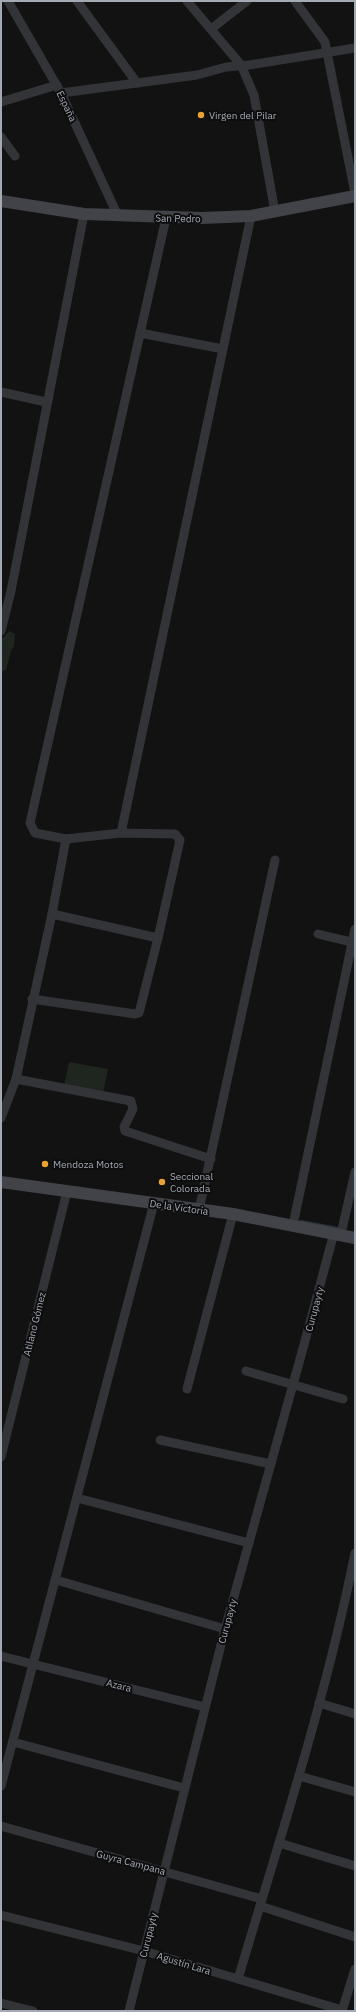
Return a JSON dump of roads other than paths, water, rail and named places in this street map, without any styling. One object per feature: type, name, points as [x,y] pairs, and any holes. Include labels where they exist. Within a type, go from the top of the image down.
[{"type":"main road","name":"San Pedro","points":[[1,202],[84,214],[166,218],[251,216],[355,194]]},
{"type":"main road","name":"De la Victoria","points":[[1,1182],[233,1214],[355,1238]]},
{"type":"street","name":"España","points":[[8,1],[59,89],[92,157],[118,216]]},
{"type":"street","points":[[77,1],[137,83]]},
{"type":"street","points":[[187,1],[241,65],[254,95],[275,212]]},
{"type":"street","points":[[211,29],[247,1]]},
{"type":"street","points":[[295,1],[323,38],[355,194]]},
{"type":"street","points":[[1,102],[59,89],[137,83],[197,75],[241,65],[355,48]]},
{"type":"street","points":[[1,137],[14,156]]},
{"type":"street","points":[[1,631],[11,591],[46,402],[84,214]]},
{"type":"street","points":[[121,833],[251,216]]},
{"type":"street","points":[[32,999],[135,1014],[139,1013],[158,938],[179,837],[175,834],[121,833],[66,839],[35,833],[30,823],[166,218]]},
{"type":"street","points":[[140,333],[223,349]]},
{"type":"street","points":[[1,392],[46,402]]},
{"type":"street","points":[[1,589],[11,591]]},
{"type":"street","points":[[1,1118],[16,1079],[32,999],[52,914],[66,839]]},
{"type":"street","points":[[199,1210],[275,860]]},
{"type":"street","points":[[52,914],[158,938]]},
{"type":"street","points":[[292,1225],[354,943],[355,929]]},
{"type":"street","points":[[318,934],[354,943]]},
{"type":"street","points":[[16,1079],[131,1101],[133,1109],[124,1127],[125,1131],[211,1159]]},
{"type":"street","name":"Curupayty","points":[[129,2011],[225,1629],[355,1172]]},
{"type":"street","name":"Atilano Gómez","points":[[1,1456],[67,1191]]},
{"type":"street","points":[[1,1786],[154,1203]]},
{"type":"street","points":[[187,1389],[233,1214]]},
{"type":"street","points":[[246,1371],[343,1399]]},
{"type":"street","points":[[160,1440],[271,1464]]},
{"type":"street","points":[[77,1498],[249,1543]]},
{"type":"street","points":[[238,1979],[299,1776],[353,1575],[355,1553]]},
{"type":"street","points":[[56,1580],[225,1629]]},
{"type":"street","name":"Azara","points":[[1,1656],[34,1663],[205,1707]]},
{"type":"street","points":[[319,1703],[355,1714]]},
{"type":"street","points":[[13,1742],[184,1788]]},
{"type":"street","points":[[299,1776],[355,1792]]},
{"type":"street","name":"Guyra Campana","points":[[1,1826],[164,1871],[261,1903],[355,1937]]},
{"type":"street","points":[[279,1843],[355,1866]]},
{"type":"street","name":"Agustín Lara","points":[[1,1915],[144,1951],[342,2010]]},
{"type":"street","points":[[342,2010],[355,1969]]},
{"type":"street","points":[[1,2003],[34,2011]]},
{"type":"waterway","points":[[301,1221],[338,1228]]},
{"type":"place","name":"Virgen del Pilar","points":[[201,115]]},
{"type":"place","name":"Mendoza Motos","points":[[45,1164]]},
{"type":"place","name":"Seccional Colorada","points":[[162,1182]]}]
